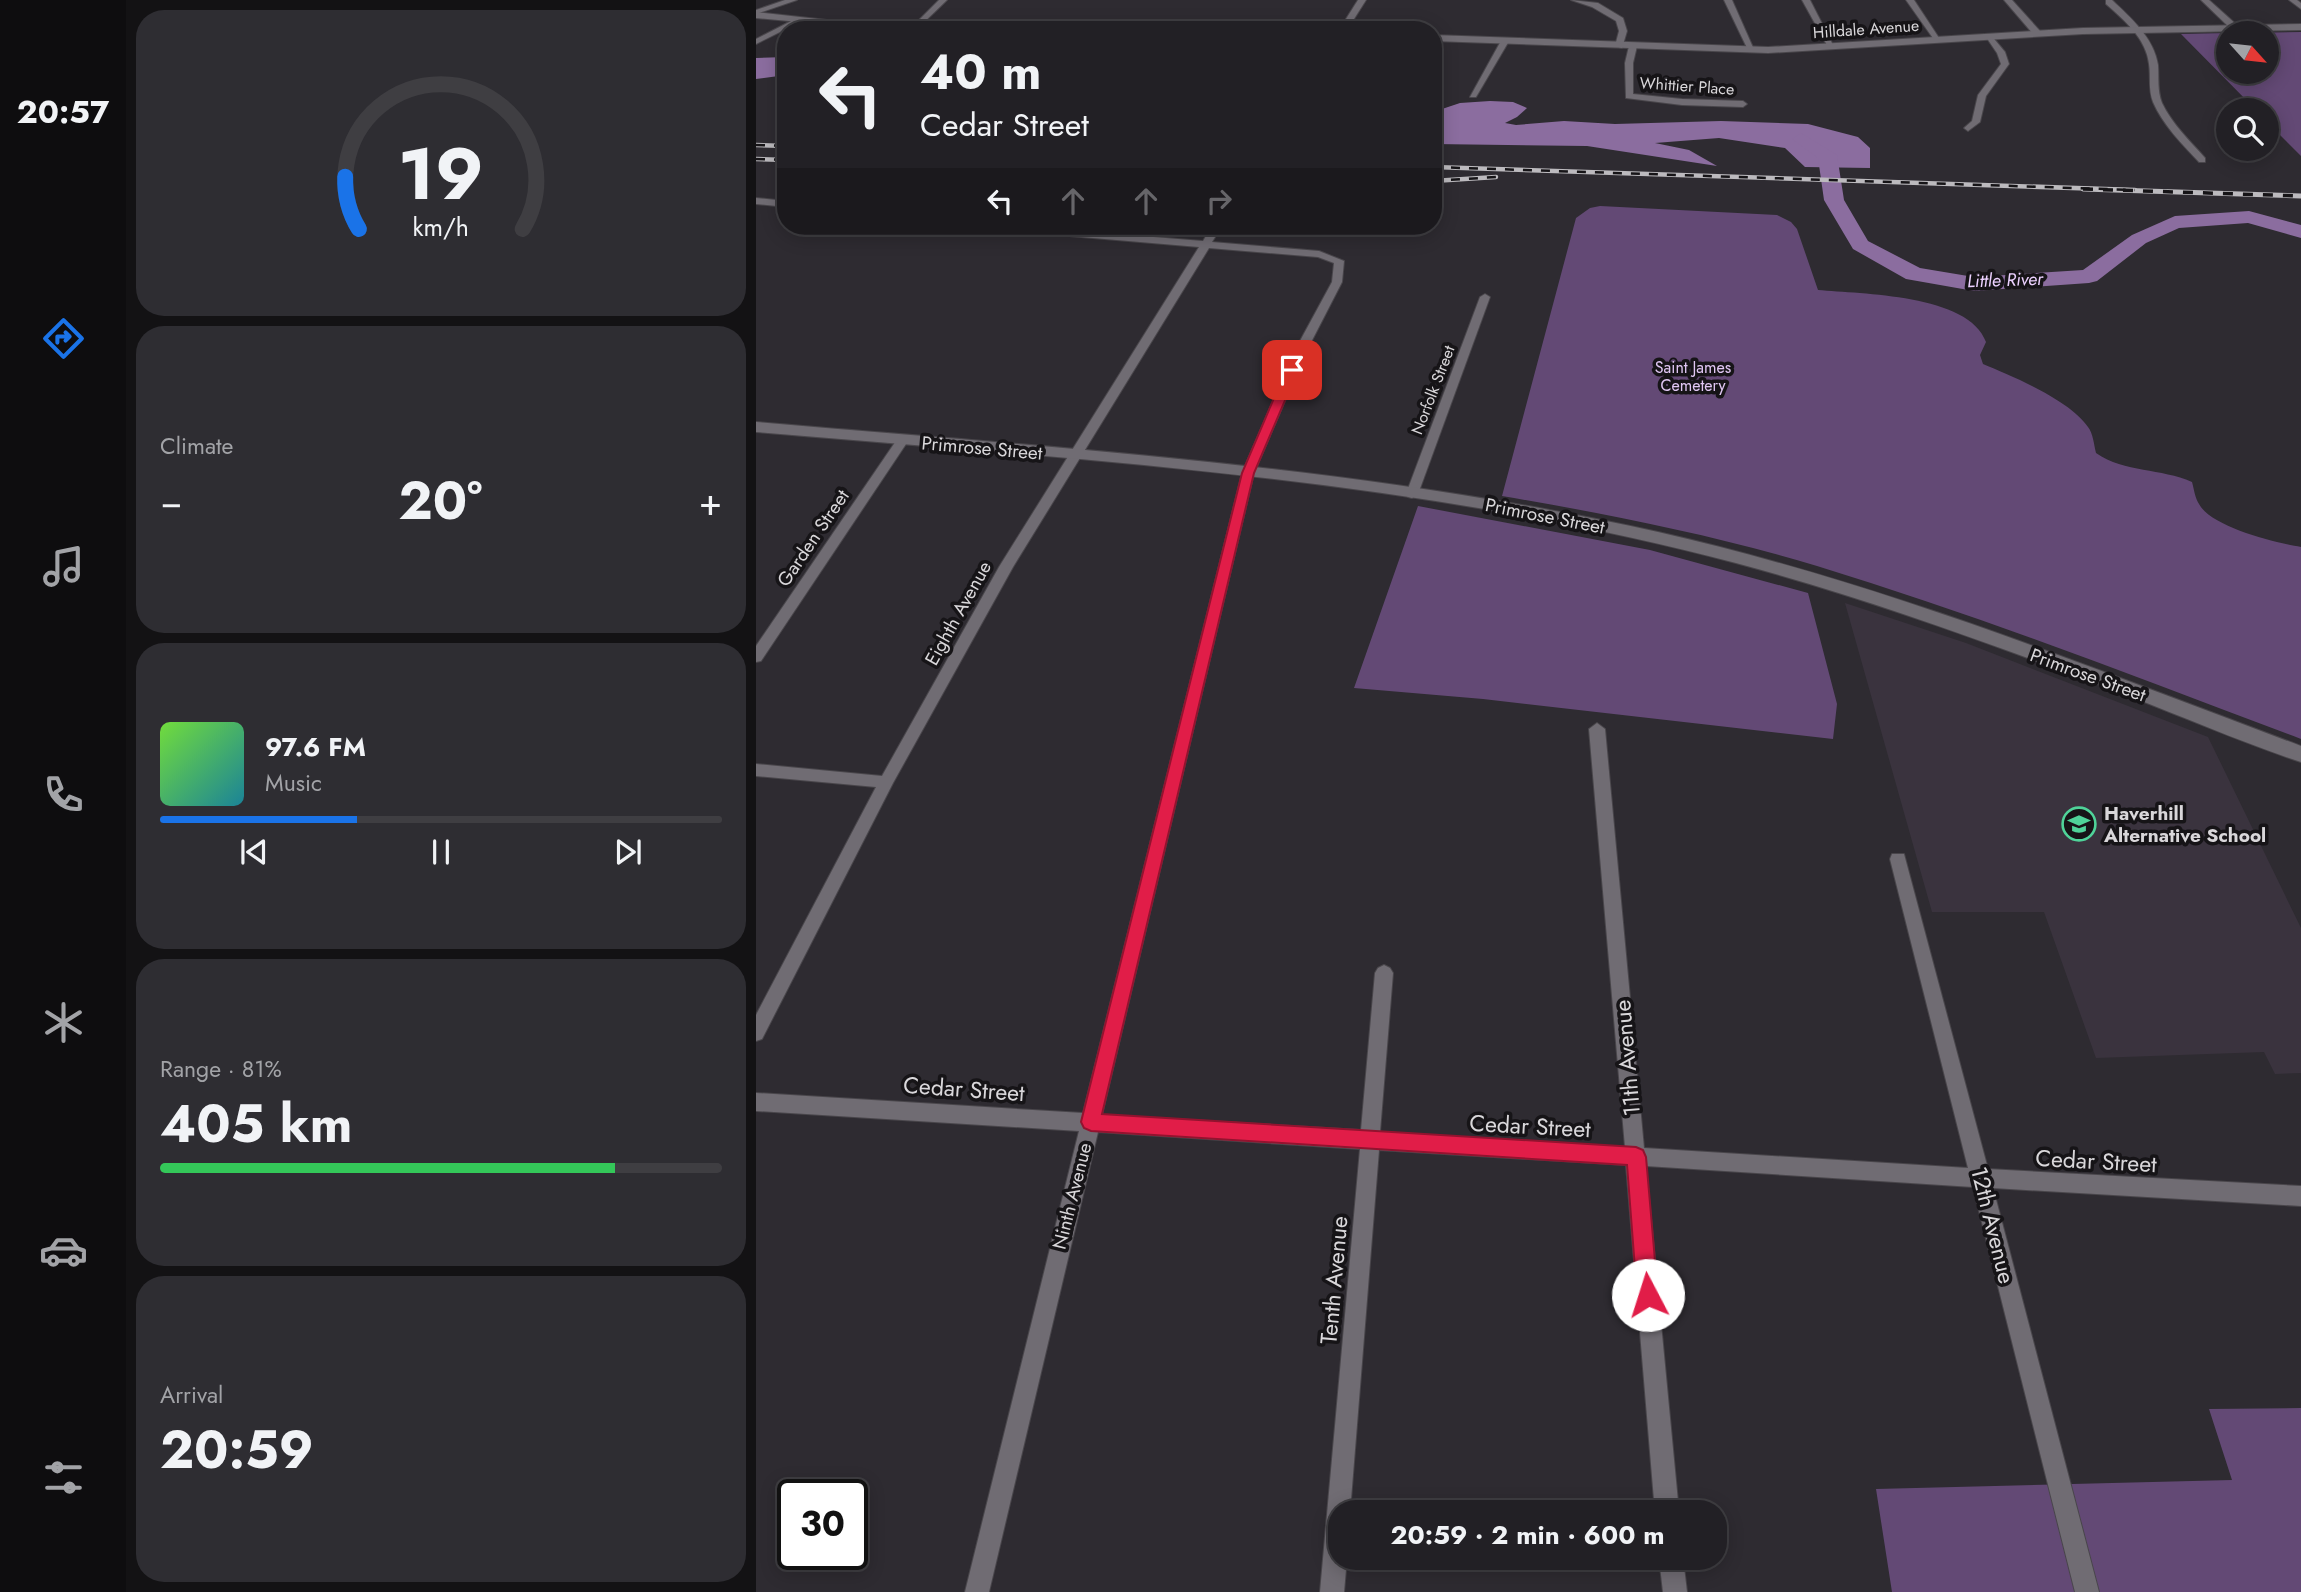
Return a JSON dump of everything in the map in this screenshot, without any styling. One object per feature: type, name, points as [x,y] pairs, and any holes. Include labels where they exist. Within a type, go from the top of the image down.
[{"type":"main road","points":[[756,13],[812,21]]},
{"type":"main road","name":"Hilldale Avenue","points":[[2279,27],[2301,27]]},
{"type":"main road","name":"Hilldale Avenue","points":[[1442,38],[1752,50],[2037,33],[2216,28]]},
{"type":"main road","name":"Primrose Street","points":[[756,427],[1248,473],[1505,508],[1660,538],[1824,583],[1995,640],[2301,754]]},
{"type":"street","points":[[756,13],[793,0]]},
{"type":"street","points":[[921,21],[943,0]]},
{"type":"street","points":[[1349,21],[1362,0]]},
{"type":"street","points":[[1576,0],[1595,5],[1620,20],[1623,27],[1619,46]]},
{"type":"street","points":[[1728,0],[1752,50]]},
{"type":"street","points":[[1806,0],[1832,47]]},
{"type":"street","points":[[1910,0],[1938,39]]},
{"type":"street","points":[[2008,0],[2037,33]]},
{"type":"street","points":[[2206,0],[2228,21]]},
{"type":"street","points":[[2293,0],[2301,8]]},
{"type":"street","points":[[2109,2],[2137,30],[2153,62],[2155,96],[2181,137],[2202,160]]},
{"type":"street","points":[[756,42],[777,32]]},
{"type":"street","points":[[1968,128],[1976,122],[1978,102],[1987,86],[2000,75],[2005,64],[2001,52],[1987,36]]},
{"type":"street","points":[[1473,95],[1505,41]]},
{"type":"street","name":"Whittier Place","points":[[1633,46],[1629,63],[1629,96],[1682,102],[1743,104]]},
{"type":"street","points":[[756,201],[777,203]]},
{"type":"street","points":[[1083,235],[1203,246]]},
{"type":"street","name":"Eighth Avenue","points":[[756,1033],[886,782],[1006,567],[1211,235]]},
{"type":"street","name":"Ninth Avenue","points":[[976,1592],[1248,473],[1300,352],[1337,282],[1339,261],[1320,254],[1203,246]]},
{"type":"street","name":"Norfolk Street","points":[[1412,494],[1485,297]]},
{"type":"street","name":"Garden Street","points":[[756,657],[901,441]]},
{"type":"street","name":"11th Avenue","points":[[1597,729],[1666,1500]]},
{"type":"street","points":[[756,770],[886,782]]},
{"type":"street","name":"12th Avenue","points":[[1898,859],[2087,1592]]},
{"type":"street","name":"Tenth Avenue","points":[[1332,1592],[1384,973]]},
{"type":"street","name":"Cedar Street","points":[[756,1102],[2301,1196]]},
{"type":"street","points":[[1672,1570],[1675,1592]]},
{"type":"shaded area","points":[[777,57],[777,76],[756,79],[756,58]]},
{"type":"shaded area","points":[[1513,102],[1527,108],[1505,123],[1516,125],[1564,121],[1615,124],[1721,121],[1808,124],[1858,137],[1870,148],[1870,168],[1805,167],[1785,148],[1719,138],[1655,143],[1689,150],[1717,166],[1587,146],[1442,144],[1442,109],[1460,103]]},
{"type":"shaded area","name":"Haverhill Alternative School","points":[[1845,603],[1966,643],[2208,737],[2301,928],[2301,1073],[2275,1074],[2264,1052],[2096,1058],[2044,912],[1932,912]]},
{"type":"green space","points":[[2279,32],[2301,32],[2301,156],[2279,134],[2279,98],[2244,98],[2230,84],[2279,84]]},
{"type":"green space","points":[[2216,33],[2216,69],[2181,34]]},
{"type":"green space","name":"Saint James Cemetery","points":[[1600,206],[1777,215],[1791,222],[1797,229],[1818,290],[1912,300],[1959,314],[1976,326],[1986,342],[1980,355],[1983,364],[2040,390],[2068,407],[2090,430],[2096,453],[2119,464],[2192,482],[2199,504],[2216,520],[2261,538],[2301,547],[2301,739],[2000,627],[1817,566],[1661,526],[1502,496],[1576,218],[1590,208]]},
{"type":"green space","points":[[1418,506],[1650,550],[1808,593],[1837,704],[1833,739],[1483,699],[1354,688]]},
{"type":"green space","points":[[2301,1408],[2301,1592],[1892,1592],[1876,1489],[2232,1480],[2209,1409]]},
{"type":"waterway","name":"Little River","points":[[1801,139],[1827,155],[1834,200],[1860,245],[1914,274],[1974,284],[2089,276],[2139,239],[2175,222],[2249,217],[2301,232]]},
{"type":"railway","points":[[756,145],[777,146]]},
{"type":"railway","points":[[756,159],[777,160]]},
{"type":"railway","points":[[1442,167],[2135,190]]},
{"type":"railway","points":[[1442,180],[1496,177]]},
{"type":"railway","points":[[2083,189],[2301,196]]},
{"type":"place","name":"Haverhill Alternative School","points":[[2079,824]]},
{"type":"route","points":[[1292,370],[1248,473],[1091,1122],[1636,1157],[1648,1295]]}]
